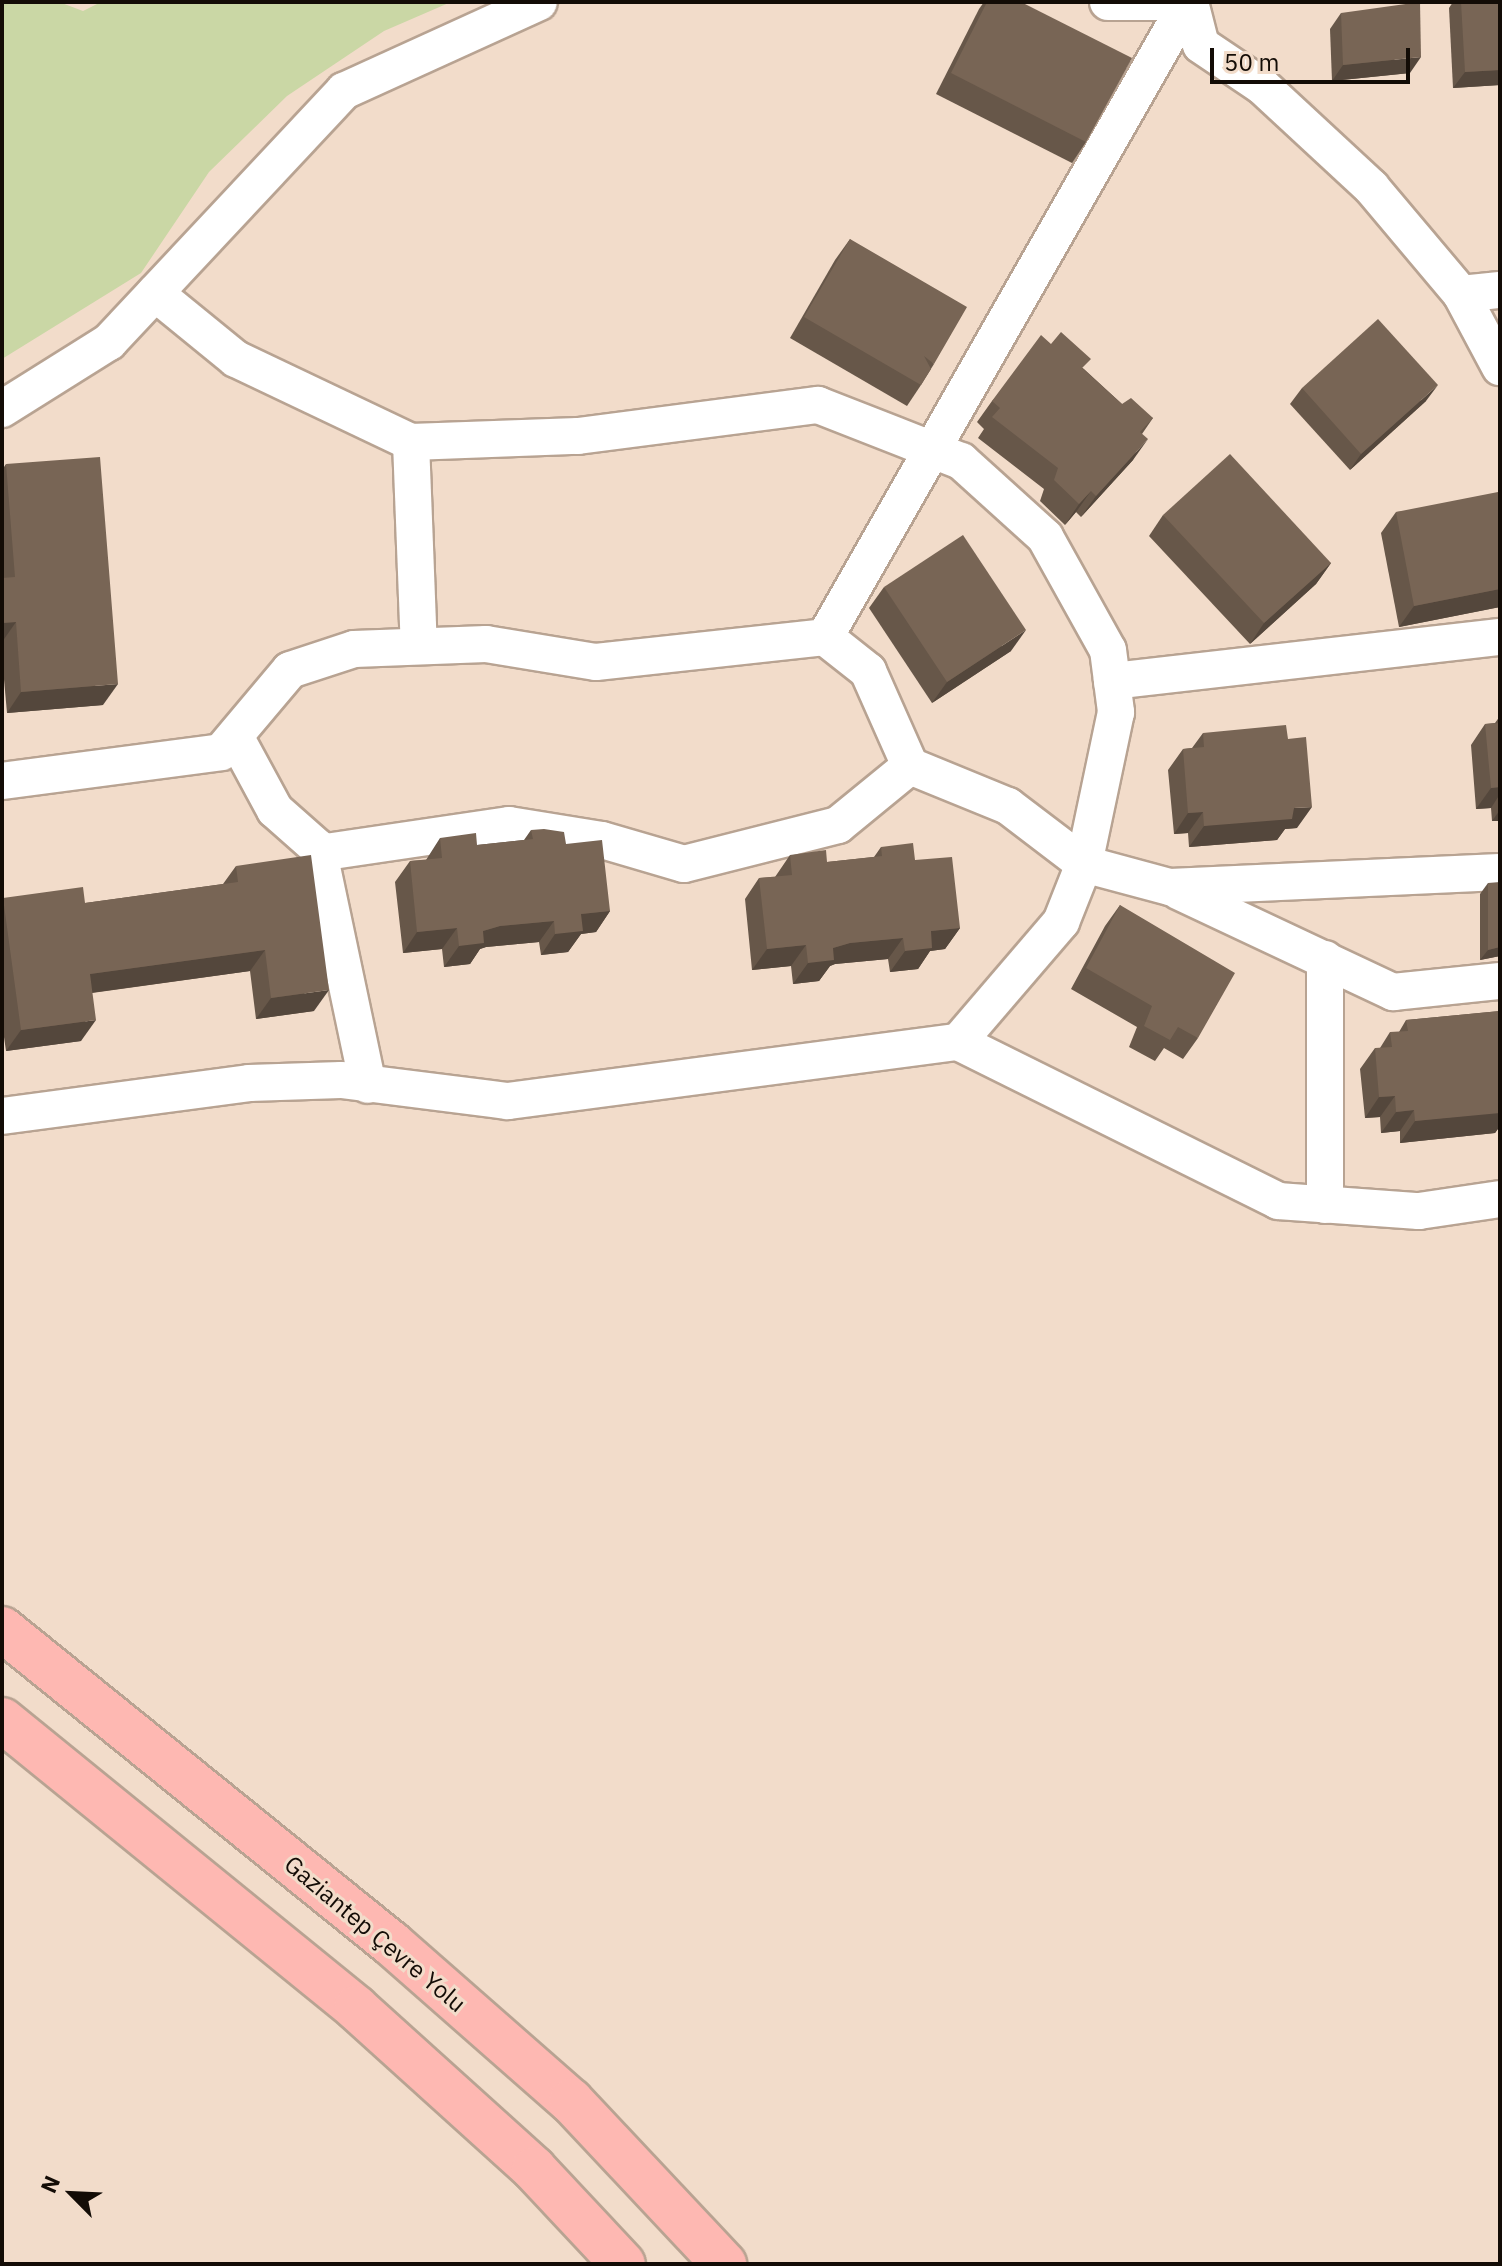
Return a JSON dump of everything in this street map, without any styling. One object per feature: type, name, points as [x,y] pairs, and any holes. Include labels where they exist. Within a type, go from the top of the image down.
[{"type":"highway","name":"Gaziantep Çevre Yolu","points":[[2,1629],[440,1986],[571,2101],[724,2264]]},
{"type":"highway","points":[[2,1720],[356,2008],[534,2169],[623,2264]]},
{"type":"street","points":[[2,409],[109,342],[344,91],[539,2]]},
{"type":"street","points":[[1108,2],[1166,2]]},
{"type":"street","points":[[1189,2],[1201,45],[1262,86],[1371,187],[1461,294],[1500,367]]},
{"type":"street","points":[[825,637],[1189,2]]},
{"type":"street","points":[[1461,294],[1500,290]]},
{"type":"street","points":[[155,293],[236,359],[411,442],[578,436],[818,405],[934,446],[1045,537],[1108,650],[1116,712],[1084,864],[1061,922],[958,1042]]},
{"type":"street","points":[[411,442],[419,646]]},
{"type":"street","points":[[2,781],[221,752],[236,738],[290,670],[354,649],[419,646],[539,648],[596,662],[825,637],[868,671],[910,766],[1008,806],[1084,864],[1170,887],[1393,992],[1500,981]]},
{"type":"street","points":[[1112,681],[1500,637]]},
{"type":"street","points":[[236,738],[275,810],[319,853],[368,1085]]},
{"type":"street","points":[[319,853],[509,825],[602,840],[684,864],[838,825],[910,766]]},
{"type":"street","points":[[1170,887],[1500,872]]},
{"type":"street","points":[[1325,959],[1325,1205]]},
{"type":"street","points":[[2,1116],[249,1083],[368,1085],[508,1101],[958,1042],[1264,1195],[1325,1205],[1419,1211],[1500,1199]]},
{"type":"green space","points":[[2,2],[59,2],[83,11],[101,2],[451,2],[384,31],[287,96],[209,172],[141,273],[2,359]]},
{"type":"building","points":[[987,2],[1021,2],[1132,58],[1086,142],[951,73]]},
{"type":"building","points":[[1420,2],[1421,57],[1343,65],[1341,13]]},
{"type":"building","points":[[1461,2],[1500,2],[1500,70],[1465,72]]},
{"type":"building","points":[[850,239],[967,307],[934,364],[924,356],[931,369],[921,385],[804,317]]},
{"type":"building","points":[[1378,319],[1438,385],[1361,454],[1302,388]]},
{"type":"building","points":[[1061,332],[1091,359],[1082,368],[1122,404],[1131,398],[1153,418],[1140,432],[1148,439],[1096,496],[1091,491],[1079,504],[1054,480],[1058,468],[992,417],[1000,408],[992,401],[1041,335],[1051,344]]},
{"type":"building","points":[[1230,454],[1331,563],[1264,623],[1163,515]]},
{"type":"building","points":[[100,457],[118,684],[21,692],[16,622],[2,623],[2,578],[15,577],[6,464]]},
{"type":"building","points":[[1498,492],[1500,589],[1414,606],[1396,512]]},
{"type":"building","points":[[963,535],[1026,630],[947,682],[884,587]]},
{"type":"building","points":[[1500,723],[1500,787],[1491,788],[1485,724]]},
{"type":"building","points":[[1286,725],[1288,739],[1306,737],[1312,807],[1294,808],[1292,819],[1204,826],[1203,812],[1188,813],[1183,749],[1204,747],[1203,733]]},
{"type":"building","points":[[531,830],[564,832],[566,844],[602,840],[610,911],[581,914],[583,931],[555,934],[554,921],[500,926],[483,931],[484,943],[459,946],[457,928],[417,932],[410,861],[442,858],[440,838],[476,833],[477,845],[533,839]]},
{"type":"building","points":[[913,843],[915,860],[952,857],[960,928],[931,931],[932,948],[905,951],[903,938],[850,943],[833,948],[834,960],[808,963],[806,945],[767,949],[759,878],[792,875],[790,855],[826,850],[827,862],[882,856],[881,847]]},
{"type":"building","points":[[311,855],[329,990],[271,998],[265,950],[90,974],[96,1020],[21,1030],[3,898],[83,887],[85,903],[238,882],[236,866]]},
{"type":"building","points":[[1500,882],[1500,947],[1488,950],[1488,883]]},
{"type":"building","points":[[1120,905],[1235,973],[1198,1038],[1178,1027],[1170,1040],[1144,1026],[1152,1006],[1086,968]]},
{"type":"building","points":[[1500,1011],[1500,1113],[1415,1121],[1414,1110],[1396,1112],[1395,1096],[1379,1097],[1375,1048],[1392,1047],[1390,1032],[1408,1031],[1406,1020]]}]
